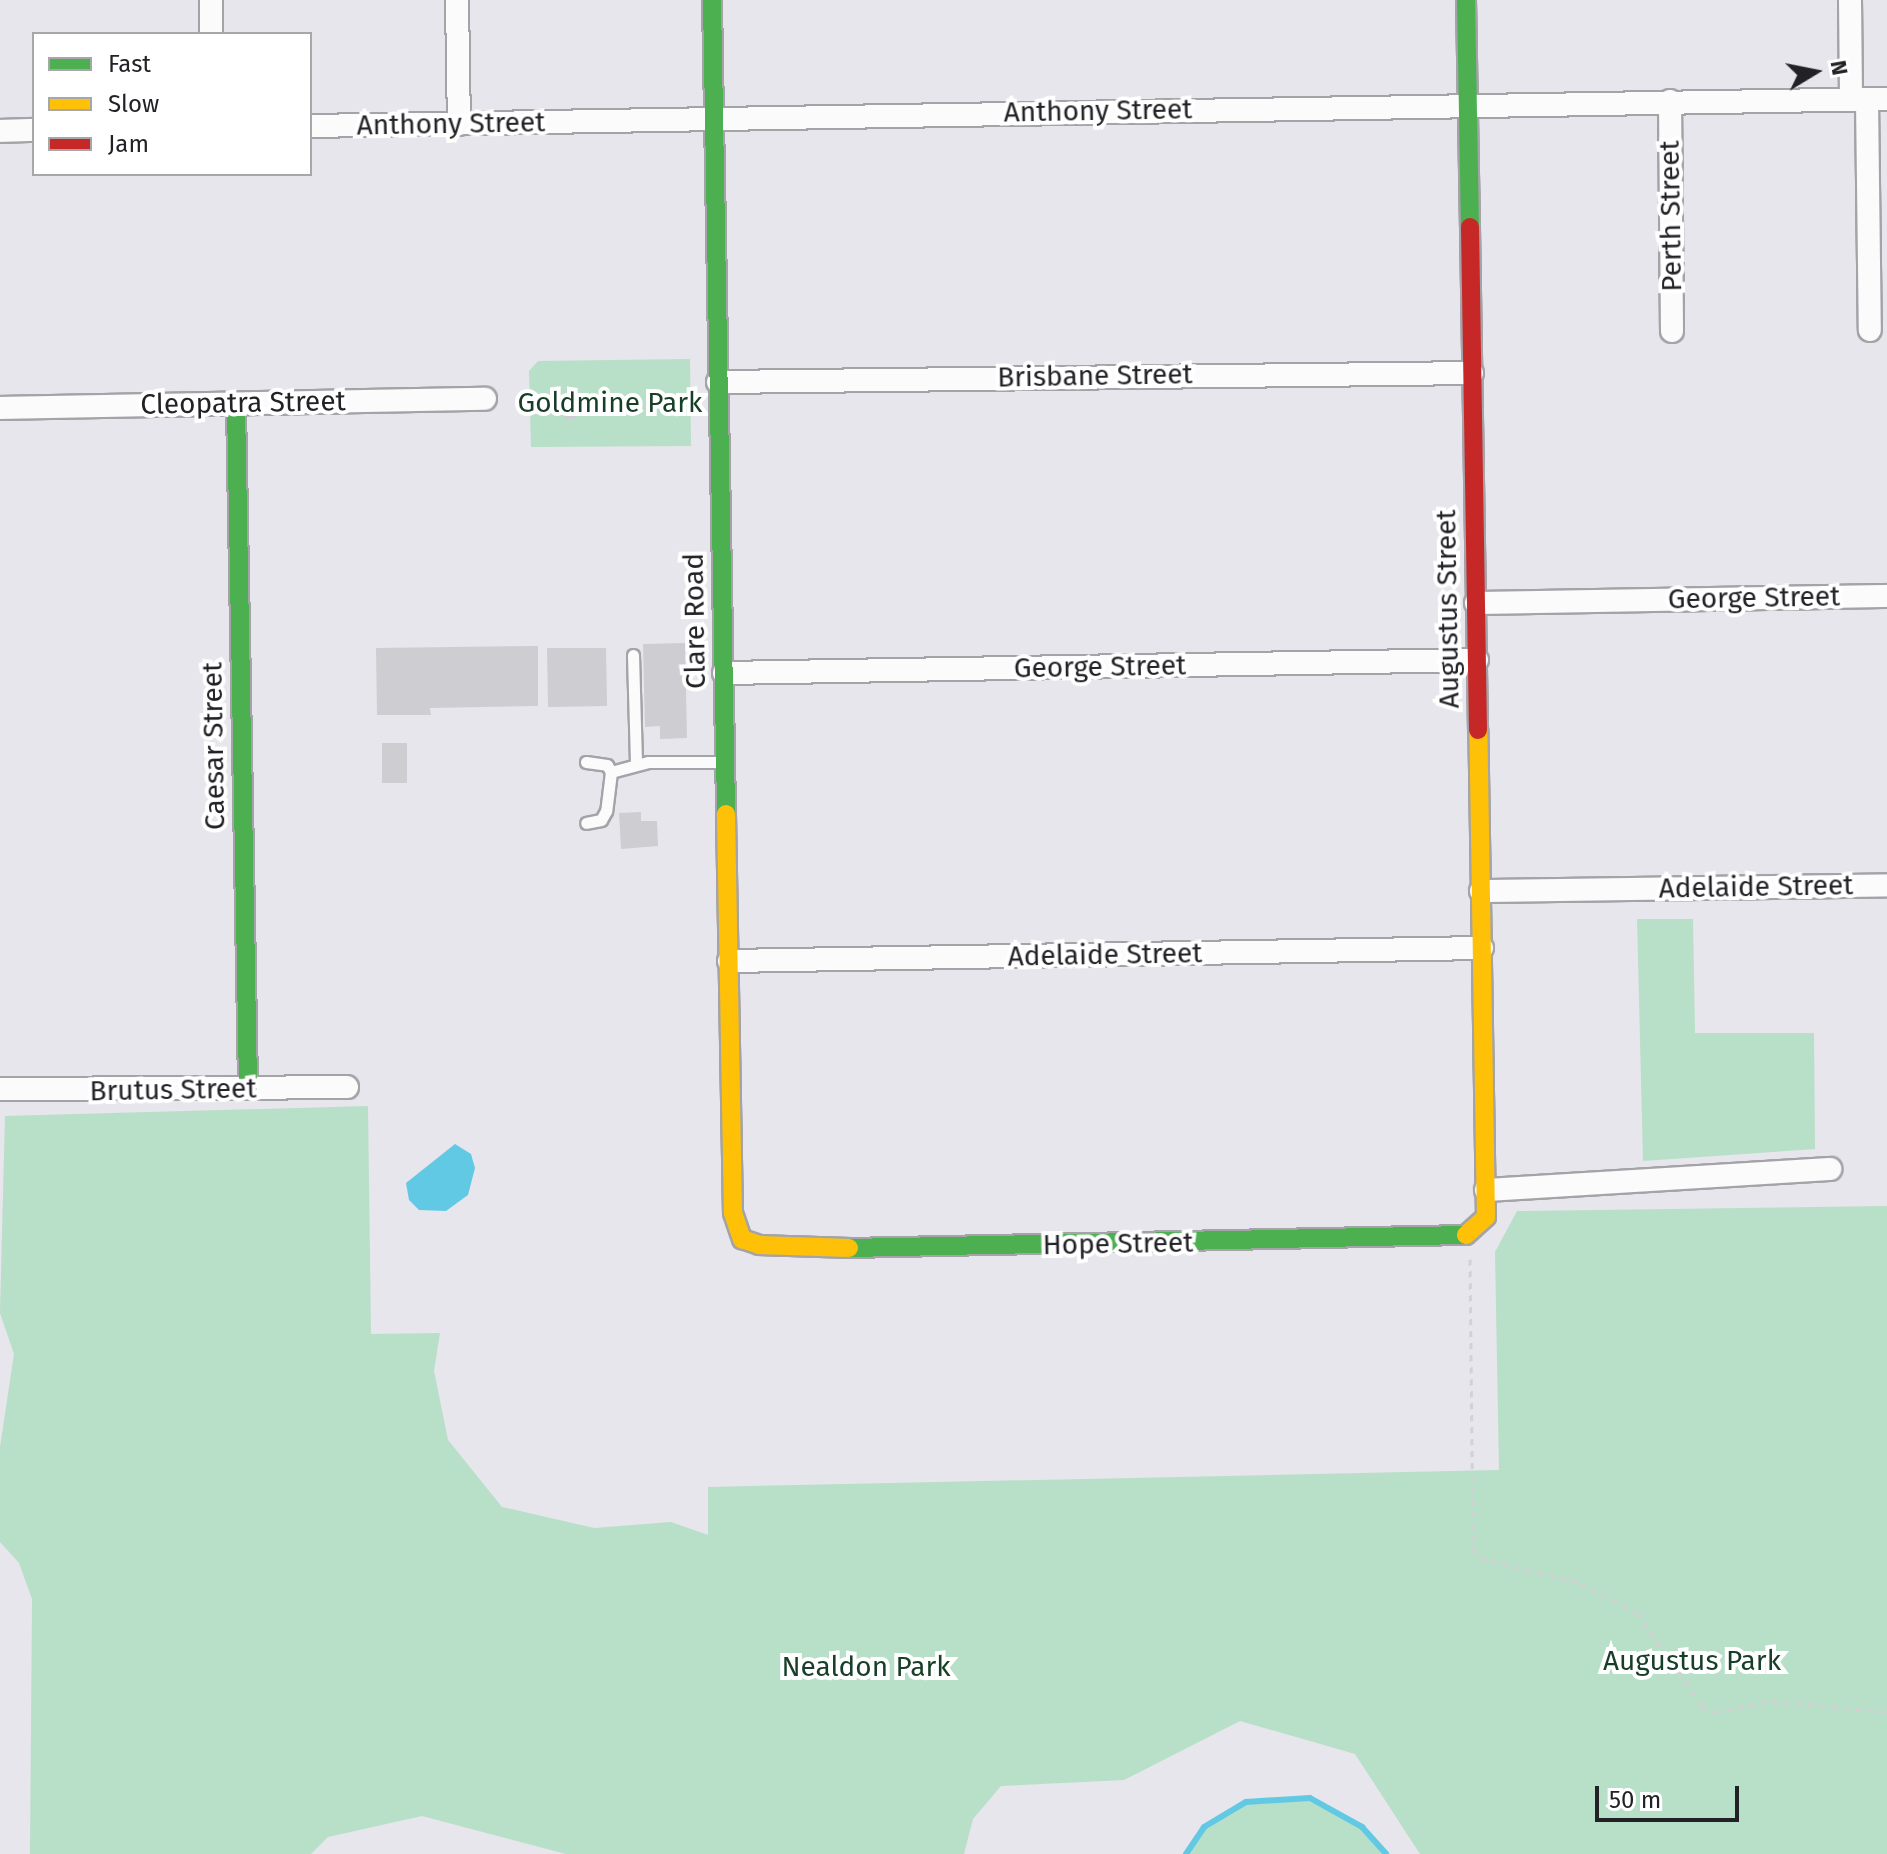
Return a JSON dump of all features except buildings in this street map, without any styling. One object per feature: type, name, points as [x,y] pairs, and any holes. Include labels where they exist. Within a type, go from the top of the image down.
[{"type":"street","points":[[211,0],[211,32]]},
{"type":"street","points":[[457,0],[459,124]]},
{"type":"street","name":"Clare Road","points":[[712,0],[733,1213],[742,1239]]},
{"type":"street","name":"Augustus Street","points":[[1466,0],[1486,1190],[1481,1224]]},
{"type":"street","points":[[1850,0],[1868,100],[1870,330]]},
{"type":"street","name":"Anthony Street","points":[[312,126],[1468,103],[1868,100]]},
{"type":"street","name":"Perth Street","points":[[1670,101],[1672,331]]},
{"type":"street","points":[[0,131],[32,130]]},
{"type":"street","name":"Brisbane Street","points":[[718,382],[1472,373]]},
{"type":"street","name":"Cleopatra Street","points":[[0,408],[485,399]]},
{"type":"street","name":"Caesar Street","points":[[236,404],[248,1088]]},
{"type":"street","name":"George Street","points":[[1476,603],[1887,596]]},
{"type":"street","name":"George Street","points":[[724,673],[1477,660]]},
{"type":"street","name":"Adelaide Street","points":[[1481,891],[1887,885]]},
{"type":"street","name":"Adelaide Street","points":[[729,961],[1482,948]]},
{"type":"street","name":"Brutus Street","points":[[0,1089],[347,1087]]},
{"type":"street","points":[[1486,1190],[1830,1169]]},
{"type":"street","name":"Hope Street","points":[[742,1239],[762,1245],[885,1249],[1461,1237],[1481,1224]]},
{"type":"lane","points":[[633,655],[636,763]]},
{"type":"lane","points":[[586,762],[607,765],[611,772],[606,811],[601,820],[586,823]]},
{"type":"lane","points":[[611,772],[636,763],[725,762]]},
{"type":"path","points":[[1481,1224],[1468,1266],[1473,1548],[1479,1558],[1580,1583],[1636,1612],[1702,1706],[1714,1712],[1772,1701],[1887,1712]]},
{"type":"green space","name":"Goldmine Park","points":[[690,359],[691,446],[531,447],[529,371],[538,361]]},
{"type":"green space","points":[[1637,919],[1693,919],[1695,1033],[1814,1033],[1815,1149],[1643,1161]]},
{"type":"green space","points":[[368,1106],[371,1334],[440,1333],[434,1371],[448,1440],[502,1507],[594,1528],[671,1522],[708,1535],[708,1487],[1499,1470],[1495,1252],[1517,1211],[1887,1206],[1887,1854],[1420,1854],[1355,1754],[1240,1721],[1124,1780],[1001,1786],[973,1819],[964,1854],[566,1854],[422,1816],[328,1837],[311,1854],[30,1854],[32,1599],[19,1563],[0,1542],[0,1447],[14,1354],[0,1313],[5,1116]]},
{"type":"green space","points":[[1310,1798],[1362,1827],[1386,1854],[1186,1854],[1204,1827],[1246,1802]]},
{"type":"water","points":[[455,1144],[471,1154],[475,1168],[468,1195],[446,1211],[419,1210],[409,1200],[406,1183]]},
{"type":"waterway","points":[[1186,1854],[1204,1827],[1246,1802],[1310,1798],[1362,1827],[1386,1854]]},
{"type":"traffic: fast","points":[[712,0],[726,814]]},
{"type":"traffic: fast","points":[[1466,0],[1470,227]]},
{"type":"traffic: fast","points":[[236,404],[248,1088]]},
{"type":"traffic: fast","points":[[849,1248],[1466,1235]]},
{"type":"traffic: slow","points":[[1466,1235],[1486,1217],[1478,730]]},
{"type":"traffic: slow","points":[[726,814],[733,1213],[742,1239],[759,1245],[849,1248]]},
{"type":"traffic: jam","points":[[1470,227],[1478,730]]},
{"type":"park label","name":"Augustus Park","points":[[1692,1661]]},
{"type":"park label","name":"Nealdon Park","points":[[866,1667]]}]
